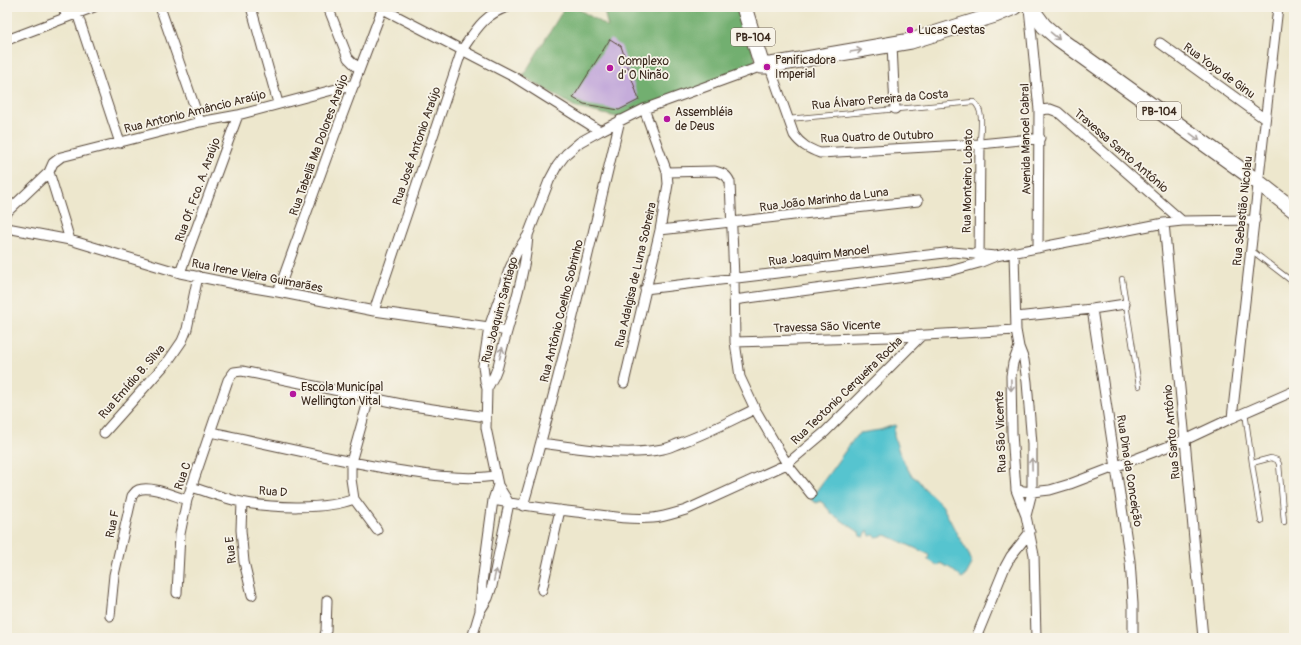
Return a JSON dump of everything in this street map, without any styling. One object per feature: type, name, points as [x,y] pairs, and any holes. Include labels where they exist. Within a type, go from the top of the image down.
[{"type":"main road","name":"PB-104","points":[[744,7],[753,39],[766,65],[892,45],[932,36],[994,11],[1014,7]]},
{"type":"main road","name":"PB-104","points":[[1029,7],[1044,26],[1059,39],[1258,182],[1294,210]]},
{"type":"street","points":[[63,7],[67,17]]},
{"type":"street","points":[[7,40],[94,7]]},
{"type":"street","points":[[160,7],[200,122]]},
{"type":"street","points":[[251,7],[278,103]]},
{"type":"street","points":[[328,7],[348,58],[359,69]]},
{"type":"street","name":"Rua José Antonio Araújo","points":[[374,311],[462,50],[473,33],[489,15],[499,9],[508,7]]},
{"type":"street","name":"Rua Quatro de Outubro","points":[[752,7],[766,65],[794,136],[809,149],[820,153],[980,144],[1040,138]]},
{"type":"street","name":"Avenida Manoel Cabral","points":[[1029,7],[1040,110],[1038,248]]},
{"type":"street","name":"Rua Sebastião Nicolau","points":[[1232,418],[1278,7]]},
{"type":"street","points":[[383,8],[514,77],[600,131]]},
{"type":"street","name":"Rua Tabeliã Mª Dolores Araújo","points":[[278,292],[334,137],[355,84],[359,69],[383,8]]},
{"type":"street","points":[[77,13],[120,143]]},
{"type":"street","name":"Rua Yoyo de Ginu","points":[[1160,43],[1265,119]]},
{"type":"street","points":[[892,45],[895,109]]},
{"type":"street","name":"Rua Joaquim Santiago","points":[[508,503],[497,480],[487,436],[487,389],[483,366],[489,327],[509,270],[518,250],[528,235],[557,166],[566,154],[580,142],[620,120],[644,109],[766,65]]},
{"type":"street","name":"Rua Antonio Amâncio Araújo","points":[[7,212],[49,172],[53,163],[61,157],[200,122],[238,115],[278,103],[355,84]]},
{"type":"street","points":[[644,109],[667,172],[715,171],[727,176],[730,182],[735,342],[740,377],[755,409],[787,464],[811,494]]},
{"type":"street","name":"Travessa Santo Antônio","points":[[1040,110],[1050,109],[1058,112],[1182,221]]},
{"type":"street","name":"Rua Of. Fco. A. Araújo","points":[[180,273],[238,115]]},
{"type":"street","name":"Rua Antônio Coelho Sobrinho","points":[[523,506],[561,366],[620,120]]},
{"type":"street","name":"Rua Monteiro Lobato","points":[[979,259],[980,144]]},
{"type":"street","points":[[49,172],[70,240]]},
{"type":"street","name":"Rua Adalgisa de Luna Sobreira","points":[[624,383],[660,230],[668,184],[667,172]]},
{"type":"street","name":"Rua João Marinho da Luna","points":[[660,230],[918,201]]},
{"type":"street","name":"Rua Joaquim Manoel","points":[[734,300],[950,271],[979,259],[1164,223],[1182,221],[1255,220]]},
{"type":"street","name":"Rua Santo Antônio","points":[[1164,223],[1203,638]]},
{"type":"street","name":"Rua Irene Vieira Guimarães","points":[[7,228],[70,240],[180,273],[374,311],[489,327],[506,331]]},
{"type":"street","name":"Rua Joaquim Santiago","points":[[487,389],[498,366],[527,256],[528,235]]},
{"type":"street","name":"Rua Joaquim Manoel","points":[[646,289],[953,252],[979,259]]},
{"type":"street","name":"Rua São Vicente","points":[[1014,252],[1016,330],[1019,347],[1024,360],[1032,444],[1032,492],[1026,516]]},
{"type":"street","name":"Rua Emídio B. Silva","points":[[104,433],[169,360],[182,341],[198,276]]},
{"type":"street","points":[[1016,317],[1125,304]]},
{"type":"street","name":"Rua Dina da Conceição","points":[[1092,309],[1130,561],[1133,604],[1133,638]]},
{"type":"street","name":"Travessa São Vicente","points":[[735,342],[921,336],[1016,330]]},
{"type":"street","name":"Rua Teotonio Cerqueira Rocha","points":[[493,500],[523,506],[613,517],[652,518],[670,515],[686,510],[787,464],[825,432],[921,336]]},
{"type":"street","name":"Rua São Vicente","points":[[1019,347],[1013,363],[1011,376],[1012,433],[1016,490],[1026,516],[1034,555],[1036,638]]},
{"type":"street","name":"Rua C","points":[[177,593],[180,534],[187,500],[228,380],[234,372],[242,371],[369,398]]},
{"type":"street","points":[[1016,490],[1032,492],[1050,490],[1116,467],[1185,440],[1294,391]]},
{"type":"street","points":[[377,530],[354,499],[351,479],[351,462],[369,398],[486,417]]},
{"type":"street","points":[[541,444],[599,451],[639,452],[664,449],[715,429],[755,409]]},
{"type":"street","points":[[211,432],[351,462],[428,475],[464,479],[497,480],[482,582],[480,611],[472,638]]},
{"type":"street","name":"Rua D","points":[[191,487],[242,502],[283,506],[334,505],[354,499]]},
{"type":"street","name":"Rua F","points":[[110,616],[114,575],[132,496],[135,491],[150,489],[187,500]]},
{"type":"street","name":"Rua E","points":[[242,502],[241,530],[244,562],[252,595]]},
{"type":"street","points":[[480,611],[488,598],[492,586],[508,503]]},
{"type":"street","points":[[542,590],[560,510]]},
{"type":"street","points":[[976,638],[1005,567],[1011,556],[1030,532]]},
{"type":"street","points":[[324,638],[326,631],[327,600]]},
{"type":"lane","name":"Rua Álvaro Pereira da Costa","points":[[788,119],[974,102]]},
{"type":"lane","name":"Rua Monteiro Lobato","points":[[974,102],[979,107],[981,113],[980,144]]},
{"type":"lane","points":[[1251,250],[1294,283]]},
{"type":"lane","points":[[1122,279],[1138,386]]},
{"type":"lane","points":[[1245,412],[1261,521]]},
{"type":"lane","points":[[1252,463],[1271,458],[1277,460],[1279,464],[1284,522]]},
{"type":"green space","points":[[565,7],[575,7],[608,27],[603,7],[738,7],[756,61],[743,72],[621,118],[577,108],[523,76]]},
{"type":"water","points":[[894,425],[896,426],[894,429],[894,436],[899,452],[911,475],[918,480],[923,487],[942,505],[969,554],[972,564],[966,575],[962,578],[950,568],[940,563],[938,566],[927,559],[929,557],[928,554],[886,535],[877,537],[874,535],[870,536],[868,530],[864,537],[860,536],[859,532],[832,514],[820,501],[817,503],[811,500],[856,436],[860,433],[880,430]]},
{"type":"building","name":"Complexo d' O Ninão","points":[[610,39],[621,46],[639,100],[619,110],[584,104],[573,98]]},
{"type":"place","name":"Lucas Cestas","points":[[910,30]]},
{"type":"place","name":"Panificadora Imperial","points":[[767,67]]},
{"type":"place","name":"Complexo d' O Ninão","points":[[610,68]]},
{"type":"place","name":"Assembléia de Deus","points":[[667,119]]},
{"type":"place","name":"Escola Municípal Wellington Vital","points":[[293,394]]}]
